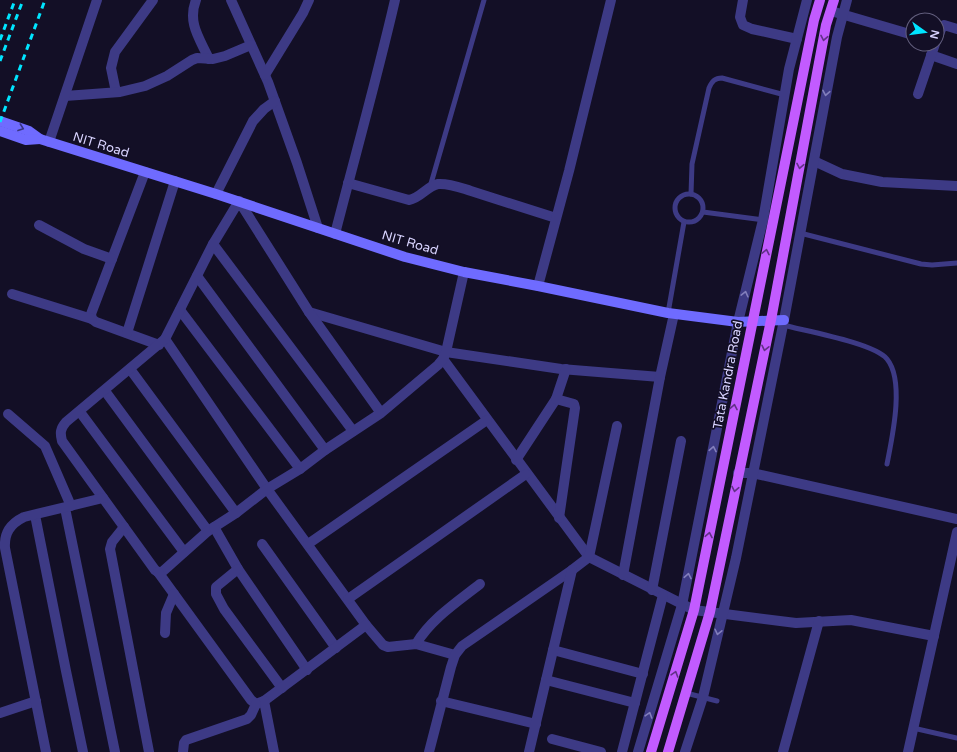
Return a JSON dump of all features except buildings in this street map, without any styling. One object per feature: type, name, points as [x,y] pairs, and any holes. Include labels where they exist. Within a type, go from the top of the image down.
[{"type":"main road","name":"Tata Kandra Road","points":[[652,752],[694,610],[752,321],[768,221],[814,20],[820,0]]},
{"type":"main road","points":[[668,752],[710,612],[771,320],[826,26],[834,0]]},
{"type":"main road","name":"NIT Road","points":[[0,121],[29,131],[44,141]]},
{"type":"main road","name":"NIT Road","points":[[0,130],[26,140],[44,141],[239,201],[405,257],[464,272],[671,313],[738,322],[771,320],[783,323]]},
{"type":"street","points":[[44,141],[65,96],[97,0]]},
{"type":"street","points":[[116,92],[110,68],[115,52],[153,0]]},
{"type":"street","points":[[196,0],[193,10],[194,27],[209,59]]},
{"type":"street","points":[[265,75],[303,13],[308,0]]},
{"type":"street","points":[[538,286],[611,0]]},
{"type":"street","points":[[744,0],[740,17],[743,25],[752,29],[797,39]]},
{"type":"street","points":[[638,752],[682,605],[738,322],[768,221],[784,95],[789,69],[807,0]]},
{"type":"street","points":[[685,752],[703,697],[736,558],[783,323],[837,37],[847,0]]},
{"type":"street","points":[[335,234],[382,59],[393,1]]},
{"type":"street","points":[[235,2],[251,45],[275,101],[318,228]]},
{"type":"street","points":[[831,11],[905,33]]},
{"type":"street","points":[[945,25],[957,29]]},
{"type":"street","points":[[65,96],[116,92],[145,86],[167,76],[197,58],[209,59],[225,56],[251,45]]},
{"type":"street","points":[[918,94],[932,52]]},
{"type":"street","points":[[931,55],[957,64]]},
{"type":"street","points":[[216,194],[253,121],[264,109],[275,101]]},
{"type":"street","points":[[814,162],[842,174],[882,182],[957,186]]},
{"type":"street","points":[[92,319],[91,314],[93,308],[145,172]]},
{"type":"street","points":[[128,332],[175,181]]},
{"type":"street","points":[[348,183],[409,200],[415,199],[433,185],[447,185],[485,195],[556,218]]},
{"type":"street","points":[[260,702],[251,700],[158,572],[155,570],[62,441],[60,434],[61,428],[66,422],[80,412],[162,342],[213,244],[239,201],[309,312],[381,413]]},
{"type":"street","points":[[38,225],[84,249],[112,259]]},
{"type":"street","points":[[213,244],[353,431]]},
{"type":"street","points":[[158,572],[162,572],[211,529],[236,513],[267,489],[300,469],[325,450],[381,413],[438,365],[444,355],[464,272]]},
{"type":"street","points":[[197,276],[325,450]]},
{"type":"street","points":[[12,294],[162,342],[267,489],[383,646],[388,647],[416,644],[454,655]]},
{"type":"street","points":[[180,310],[300,469]]},
{"type":"street","points":[[309,312],[444,355],[566,369],[660,377]]},
{"type":"street","points":[[623,575],[671,313]]},
{"type":"street","points":[[444,355],[487,420],[589,557],[694,610],[796,623],[851,620],[934,636]]},
{"type":"street","points":[[130,369],[236,513]]},
{"type":"street","points":[[516,460],[556,399],[566,369]]},
{"type":"street","points":[[105,390],[211,529],[307,670]]},
{"type":"street","points":[[556,399],[574,404],[575,408],[559,518]]},
{"type":"street","points":[[80,412],[184,552]]},
{"type":"street","points":[[8,414],[45,446],[68,507],[115,752]]},
{"type":"street","points":[[308,544],[487,420]]},
{"type":"street","points":[[429,752],[454,655],[462,646],[589,557],[617,426]]},
{"type":"street","points":[[652,590],[681,441]]},
{"type":"street","points":[[738,473],[752,473],[957,519]]},
{"type":"street","points":[[348,599],[526,474]]},
{"type":"street","points":[[46,752],[5,548],[5,540],[7,532],[18,520],[103,498]]},
{"type":"street","points":[[35,515],[83,752]]},
{"type":"street","points":[[124,527],[112,542],[110,549],[149,752]]},
{"type":"street","points":[[908,752],[957,532]]},
{"type":"street","points":[[262,544],[336,648]]},
{"type":"street","points":[[722,554],[736,558]]},
{"type":"street","points":[[238,569],[216,587],[216,594],[224,609],[282,688]]},
{"type":"street","points":[[529,752],[572,570]]},
{"type":"street","points":[[416,644],[423,632],[432,622],[480,584]]},
{"type":"street","points":[[165,633],[166,613],[174,594]]},
{"type":"street","points":[[622,752],[663,595]]},
{"type":"street","points":[[783,752],[819,621]]},
{"type":"street","points":[[183,752],[184,743],[186,740],[247,719],[252,715],[260,702],[307,670],[366,625]]},
{"type":"street","points":[[553,650],[643,674]]},
{"type":"street","points":[[546,680],[635,703]]},
{"type":"street","points":[[0,713],[36,701]]},
{"type":"street","points":[[441,701],[536,724]]},
{"type":"street","points":[[260,702],[274,752]]},
{"type":"street","points":[[552,739],[601,752]]},
{"type":"lane","points":[[429,188],[484,0]]},
{"type":"lane","points":[[692,194],[692,164],[709,88],[712,81],[716,78],[722,78],[784,95]]},
{"type":"lane","points":[[692,194],[700,198],[703,212],[698,219],[684,222],[675,211],[676,202],[682,195],[692,194]]},
{"type":"lane","points":[[703,212],[768,221]]},
{"type":"lane","points":[[671,313],[684,222]]},
{"type":"lane","points":[[800,233],[921,264],[932,265],[957,263]]},
{"type":"lane","points":[[783,323],[860,344],[878,351],[886,357],[892,366],[895,379],[896,404],[896,419],[887,464]]},
{"type":"lane","points":[[686,693],[717,701]]},
{"type":"lane","points":[[913,728],[957,738]]},
{"type":"railway","points":[[0,40],[15,0]]},
{"type":"railway","points":[[0,61],[23,0]]},
{"type":"railway","points":[[0,122],[45,0]]}]
